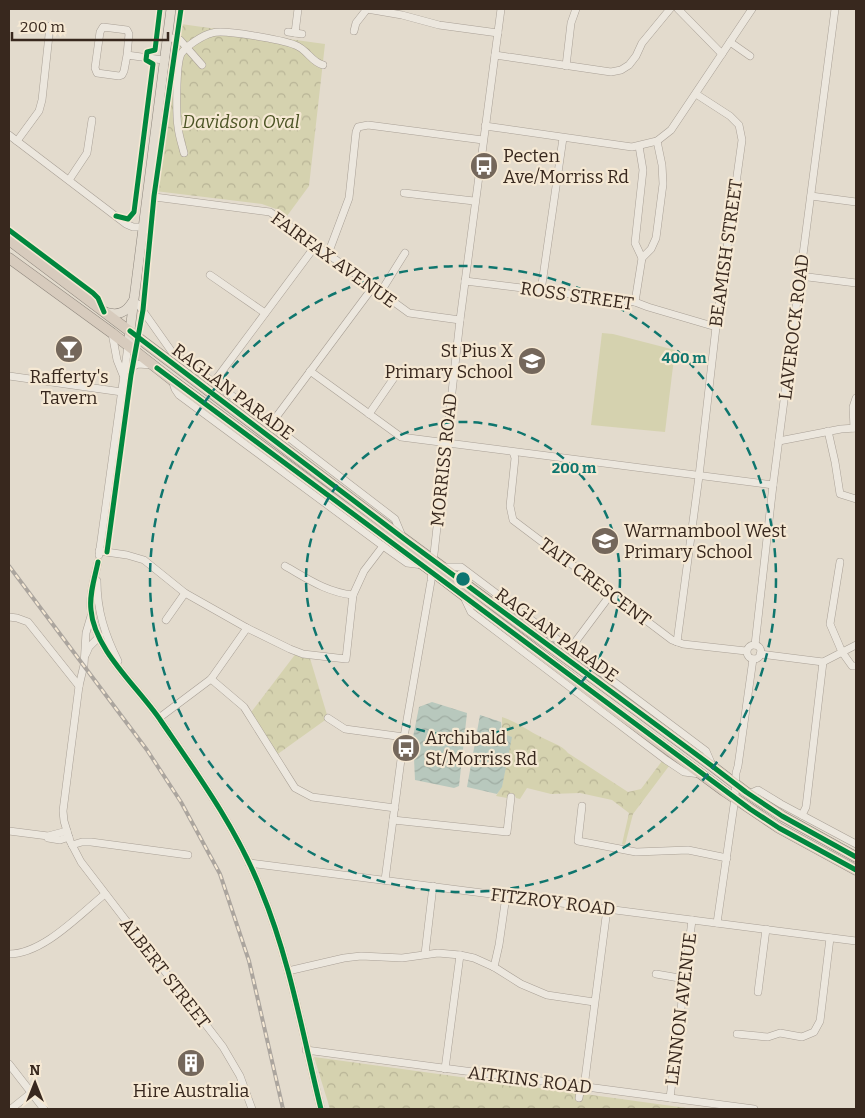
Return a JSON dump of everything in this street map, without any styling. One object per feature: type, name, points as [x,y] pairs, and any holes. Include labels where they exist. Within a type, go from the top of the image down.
[{"type":"highway","name":"RAGLAN PARADE","points":[[9,240],[130,331],[167,353],[441,567],[749,794],[798,826],[856,857]]},
{"type":"highway","name":"RAGLAN PARADE","points":[[9,258],[703,775],[779,828],[856,870]]},
{"type":"highway","points":[[155,367],[167,353]]},
{"type":"main road","points":[[128,346],[136,302],[143,227],[171,9]]},
{"type":"main road","points":[[104,312],[115,314],[124,312],[136,302]]},
{"type":"street","points":[[295,33],[298,9]]},
{"type":"street","points":[[354,31],[356,23],[367,9],[402,15],[439,25],[498,33]]},
{"type":"street","name":"MORRISS ROAD","points":[[386,880],[404,737],[432,572],[474,202],[501,9]]},
{"type":"street","points":[[566,66],[571,23],[576,9]]},
{"type":"street","points":[[495,55],[611,72],[620,70],[629,65],[642,43],[670,9]]},
{"type":"street","points":[[678,9],[722,54]]},
{"type":"street","points":[[485,126],[563,138],[639,146],[657,141],[671,130],[752,9]]},
{"type":"street","name":"LAVEROCK ROAD","points":[[755,645],[773,485],[835,9]]},
{"type":"street","points":[[17,141],[38,111],[42,100],[50,26]]},
{"type":"street","points":[[103,27],[127,30],[129,34],[126,55],[122,75],[98,73],[95,68],[100,32],[103,27]]},
{"type":"street","points":[[184,153],[178,127],[178,83],[180,56],[186,47],[213,32],[224,32],[284,41],[298,46],[317,64],[323,65]]},
{"type":"street","points":[[167,37],[177,39],[202,65]]},
{"type":"street","points":[[730,42],[750,56]]},
{"type":"street","points":[[126,55],[163,60]]},
{"type":"street","name":"BEAMISH STREET","points":[[677,642],[716,327],[742,140],[739,125],[730,116],[696,94]]},
{"type":"street","points":[[69,180],[87,153],[92,120]]},
{"type":"street","points":[[328,254],[349,198],[358,127],[368,124],[483,140]]},
{"type":"street","points":[[9,135],[126,224],[143,227]]},
{"type":"street","points":[[541,290],[563,138]]},
{"type":"street","points":[[642,258],[651,249],[656,238],[663,184],[662,165],[657,141]]},
{"type":"street","points":[[635,302],[642,258],[635,243],[642,170],[639,146]]},
{"type":"street","points":[[404,193],[474,202]]},
{"type":"street","name":"FAIRFAX AVENUE","points":[[147,196],[270,212],[409,314],[460,320]]},
{"type":"street","points":[[811,196],[856,202]]},
{"type":"street","points":[[214,382],[316,245]]},
{"type":"street","points":[[380,293],[405,253]]},
{"type":"street","points":[[210,275],[265,313]]},
{"type":"street","points":[[800,276],[856,283]]},
{"type":"street","name":"ROSS STREET","points":[[465,281],[635,302],[716,327]]},
{"type":"street","points":[[271,424],[373,287]]},
{"type":"street","name":"RAGLAN PARADE","points":[[136,302],[167,353],[214,382],[395,519],[403,538]]},
{"type":"street","points":[[112,333],[124,378]]},
{"type":"street","points":[[128,346],[99,551],[98,602],[100,634],[129,679]]},
{"type":"street","points":[[125,370],[138,364],[155,367]]},
{"type":"street","points":[[310,371],[401,437],[773,485]]},
{"type":"street","points":[[369,414],[396,375]]},
{"type":"street","points":[[9,376],[122,392]]},
{"type":"street","name":"RAGLAN PARADE","points":[[172,380],[179,395],[383,546],[407,563],[423,565]]},
{"type":"street","points":[[779,441],[828,431],[855,428],[853,407],[856,398]]},
{"type":"street","points":[[828,431],[840,494],[856,499]]},
{"type":"street","name":"TAIT CRESCENT","points":[[513,452],[515,458],[510,506],[514,520],[677,642],[746,651]]},
{"type":"street","points":[[99,551],[127,555],[144,560],[186,593],[247,628],[303,654],[346,659],[353,595],[364,571],[383,546]]},
{"type":"street","points":[[98,562],[91,595],[91,613],[110,655],[159,718],[225,816],[262,891],[288,971],[321,1109]]},
{"type":"street","points":[[840,562],[830,624],[842,652],[852,666],[856,666]]},
{"type":"street","points":[[284,566],[324,588],[337,593],[353,595]]},
{"type":"street","name":"RAGLAN PARADE","points":[[441,567],[462,567],[706,751],[712,766]]},
{"type":"street","points":[[166,620],[186,593]]},
{"type":"street","points":[[570,649],[611,594]]},
{"type":"street","name":"ALBERT STREET","points":[[91,613],[86,630],[85,652],[64,795],[64,821],[80,862],[223,1047],[240,1076],[252,1109]]},
{"type":"street","points":[[9,617],[28,622],[79,686]]},
{"type":"street","points":[[159,718],[211,679],[247,628]]},
{"type":"street","points":[[85,652],[100,634]]},
{"type":"street","points":[[755,645],[760,648],[760,654],[758,658],[753,659],[748,656],[746,651],[748,647],[755,645]]},
{"type":"street","points":[[760,654],[823,662],[856,645]]},
{"type":"street","points":[[85,652],[92,648],[98,648],[110,655]]},
{"type":"street","points":[[717,923],[753,659]]},
{"type":"street","points":[[802,815],[806,807],[823,662]]},
{"type":"street","points":[[211,679],[244,707],[296,788],[312,797],[395,808]]},
{"type":"street","points":[[328,718],[345,729],[404,737]]},
{"type":"street","name":"RAGLAN PARADE","points":[[749,794],[758,790],[856,844]]},
{"type":"street","points":[[394,820],[507,832],[512,797]]},
{"type":"street","points":[[582,806],[578,841],[636,852],[688,850],[727,858]]},
{"type":"street","points":[[9,831],[38,835],[56,840],[70,839],[188,855]]},
{"type":"street","name":"FITZROY ROAD","points":[[249,863],[856,941]]},
{"type":"street","points":[[425,954],[434,886]]},
{"type":"street","points":[[9,954],[19,954],[40,945],[105,894]]},
{"type":"street","points":[[494,966],[506,896]]},
{"type":"street","points":[[579,1098],[607,909]]},
{"type":"street","name":"LENNON AVENUE","points":[[670,1098],[692,920]]},
{"type":"street","points":[[758,992],[766,929]]},
{"type":"street","points":[[737,1034],[768,1037],[783,1033],[802,1037],[814,1032],[820,1021],[830,938]]},
{"type":"street","points":[[288,971],[344,958],[372,956],[402,958],[438,953],[460,955],[494,966],[521,984],[547,995],[594,1002]]},
{"type":"street","points":[[445,1069],[460,955]]},
{"type":"street","points":[[656,974],[685,979]]},
{"type":"street","name":"AITKINS ROAD","points":[[306,1050],[754,1109]]},
{"type":"street","points":[[9,1064],[44,1109]]},
{"type":"street","points":[[11,1109],[31,1093]]},
{"type":"green space","name":"Davidson Oval","points":[[181,24],[325,44],[309,186],[287,216],[276,209],[262,204],[155,191]]},
{"type":"green space","points":[[602,333],[613,334],[675,350],[665,432],[591,425]]},
{"type":"green space","points":[[297,652],[309,655],[328,718],[275,756],[249,715]]},
{"type":"green space","points":[[502,717],[559,746],[628,792],[641,789],[662,761],[669,766],[633,814],[625,845],[622,844],[629,813],[612,800],[580,793],[551,794],[527,788],[520,799],[516,798],[514,794],[509,794],[507,798],[496,796],[502,786],[511,737],[502,733]]},
{"type":"green space","points":[[314,1057],[694,1109],[330,1109]]},
{"type":"water","points":[[432,702],[467,713],[459,786],[454,788],[415,780],[413,737],[419,707]]},
{"type":"water","points":[[480,715],[501,722],[502,733],[512,737],[502,787],[497,794],[467,787]]},
{"type":"railway","points":[[9,566],[147,750],[181,802],[220,874],[249,961],[283,1109]]},
{"type":"cycle path","points":[[116,216],[128,219],[134,212],[153,64],[146,60],[147,52],[155,50],[160,9]]},
{"type":"cycle path","points":[[107,552],[131,375],[143,310],[154,196],[181,9]]},
{"type":"cycle path","points":[[9,230],[93,293],[98,298],[104,312]]},
{"type":"cycle path","points":[[130,331],[403,538],[746,792],[782,816],[856,857]]},
{"type":"cycle path","points":[[157,368],[750,809],[779,828],[856,870]]},
{"type":"cycle path","points":[[98,562],[91,598],[91,610],[100,640],[119,668],[152,708],[203,782],[229,824],[251,867],[280,943],[321,1109]]},
{"type":"place","name":"Pecten Ave/Morriss Rd","points":[[484,166]]},
{"type":"place","name":"Rafferty's Tavern","points":[[69,349]]},
{"type":"place","name":"St Pius X Primary School","points":[[532,361]]},
{"type":"place","name":"Warrnambool West Primary School","points":[[605,541]]},
{"type":"place","name":"Archibald St/Morriss Rd","points":[[406,748]]},
{"type":"place","name":"Hire Australia","points":[[191,1063]]}]
